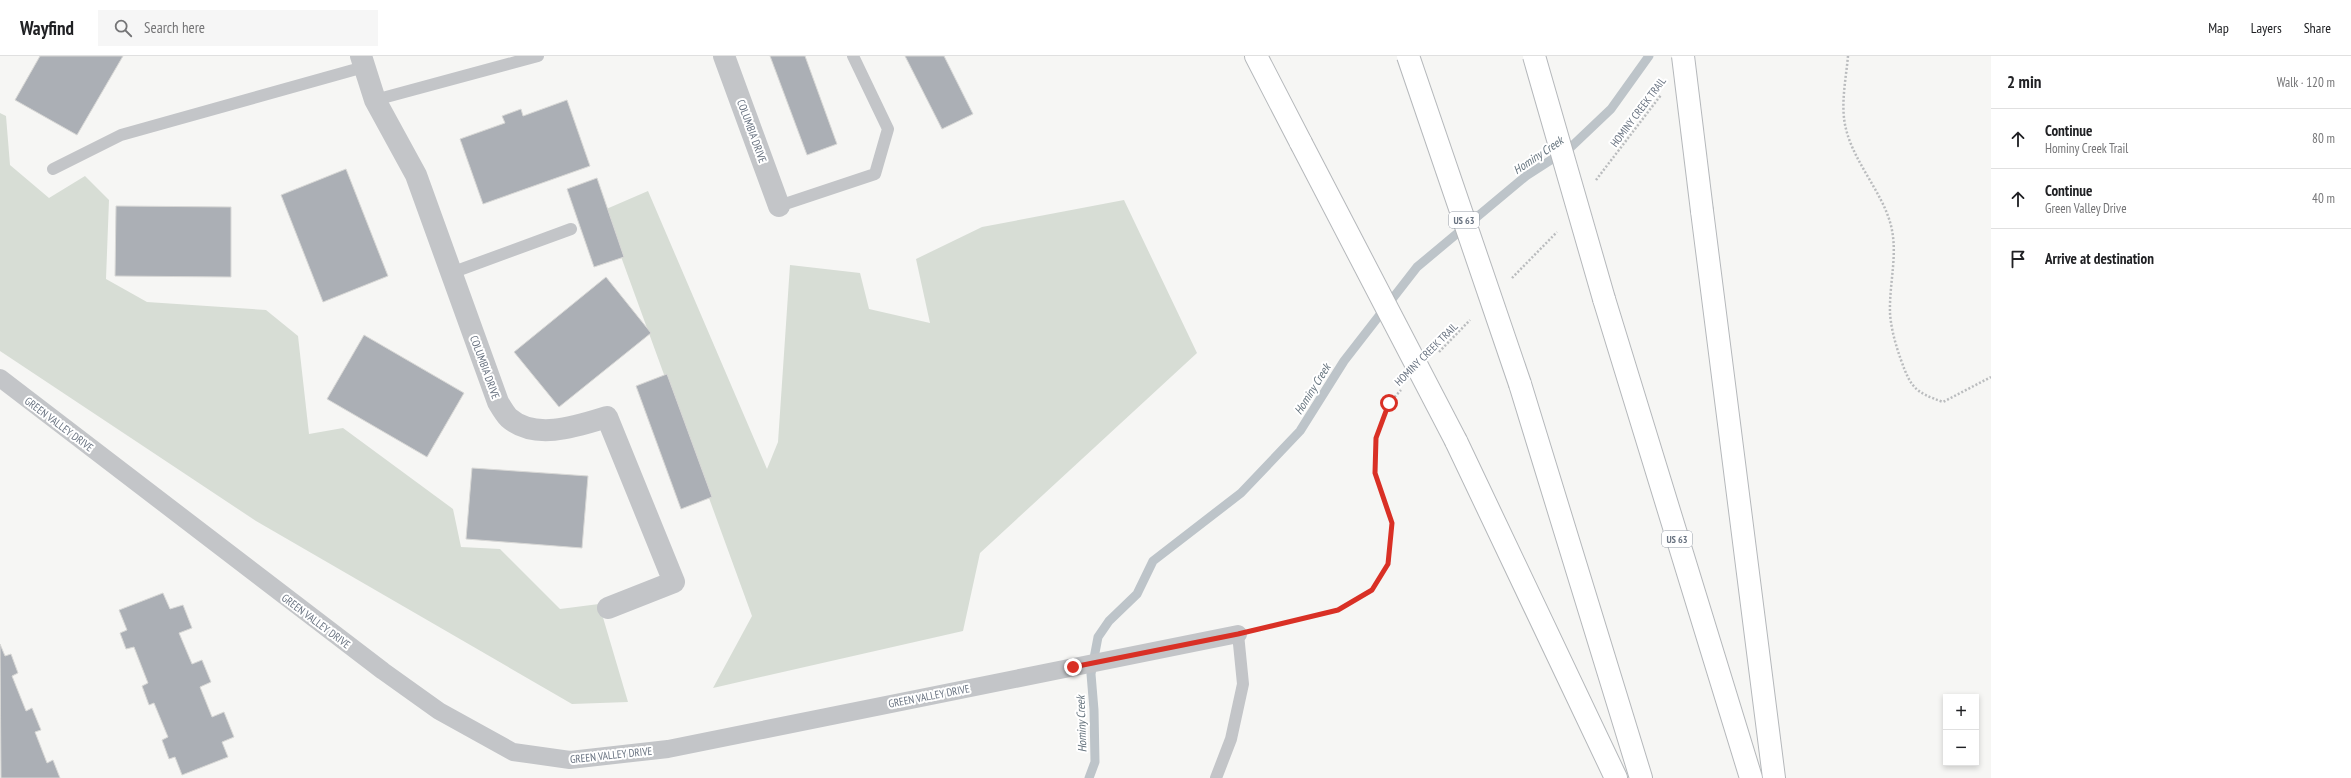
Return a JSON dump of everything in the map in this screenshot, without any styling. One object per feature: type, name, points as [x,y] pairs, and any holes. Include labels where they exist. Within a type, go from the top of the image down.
[{"type":"highway","points":[[1256,56],[1456,441],[1616,778]]},
{"type":"highway","name":"US 63","points":[[1408,56],[1520,384],[1641,778]]},
{"type":"highway","name":"US 63","points":[[1534,56],[1604,299],[1751,778]]},
{"type":"highway","points":[[1683,56],[1774,778]]},
{"type":"street","name":"COLUMBIA DRIVE","points":[[724,56],[779,206]]},
{"type":"street","name":"COLUMBIA DRIVE","points":[[363,61],[375,100],[416,175],[498,402],[509,418],[530,428],[555,430],[583,425],[607,417],[674,582],[608,608]]},
{"type":"street","name":"GREEN VALLEY DRIVE","points":[[0,378],[383,671],[439,711],[513,752],[570,760],[668,749],[1238,634]]},
{"type":"lane","points":[[375,100],[538,56]]},
{"type":"lane","points":[[779,206],[875,174],[888,129],[854,56]]},
{"type":"lane","points":[[53,169],[121,135],[363,61]]},
{"type":"lane","points":[[451,273],[571,229]]},
{"type":"lane","points":[[1216,778],[1231,739],[1244,684],[1238,634]]},
{"type":"path","points":[[1848,56],[1844,116],[1846,129],[1858,158],[1890,221],[1895,243],[1890,313],[1896,348],[1909,382],[1924,395],[1943,402],[1991,377]]},
{"type":"path","name":"HOMINY CREEK TRAIL","points":[[1592,186],[1662,93]]},
{"type":"path","points":[[1510,280],[1559,229]]},
{"type":"path","name":"HOMINY CREEK TRAIL","points":[[1433,358],[1472,319]]},
{"type":"path","name":"HOMINY CREEK TRAIL","points":[[1238,634],[1338,610],[1372,590],[1388,564],[1392,523],[1375,473],[1376,438],[1389,403],[1405,386]]},
{"type":"shaded area","points":[[0,113],[6,116],[10,165],[49,198],[85,176],[109,200],[106,279],[147,302],[266,310],[298,336],[309,434],[343,428],[453,509],[461,547],[500,549],[560,609],[599,604],[628,702],[572,704],[256,521],[0,351]]},
{"type":"shaded area","points":[[648,191],[767,469],[778,442],[790,265],[860,273],[869,309],[930,323],[916,259],[982,227],[1124,200],[1197,353],[980,553],[963,631],[713,688],[752,616],[604,210]]},
{"type":"building","points":[[40,56],[123,56],[77,135],[15,100]]},
{"type":"building","points":[[770,56],[805,56],[837,144],[807,155]]},
{"type":"building","points":[[905,56],[944,56],[973,114],[942,129]]},
{"type":"building","points":[[567,100],[590,166],[483,204],[460,139],[505,123],[502,116],[521,109],[523,116]]},
{"type":"building","points":[[346,169],[388,276],[323,302],[281,195]]},
{"type":"building","points":[[597,178],[624,257],[594,267],[567,189]]},
{"type":"building","points":[[116,206],[231,207],[231,277],[115,276]]},
{"type":"building","points":[[606,277],[651,333],[559,407],[514,352]]},
{"type":"building","points":[[364,335],[464,393],[427,457],[327,399]]},
{"type":"building","points":[[667,374],[712,497],[681,509],[636,386]]},
{"type":"building","points":[[472,468],[588,476],[582,548],[466,539]]},
{"type":"building","points":[[163,593],[170,609],[183,605],[192,628],[179,633],[192,664],[202,660],[211,682],[200,687],[212,717],[224,712],[234,737],[222,742],[228,757],[182,775],[175,757],[169,759],[162,740],[168,737],[154,703],[149,705],[142,686],[148,683],[134,647],[126,649],[120,633],[127,630],[119,610]]},
{"type":"building","points":[[0,644],[5,656],[11,654],[18,673],[12,676],[26,711],[32,708],[41,730],[35,732],[47,763],[53,760],[60,778],[1,778]]},
{"type":"waterway","name":"Hominy Creek","points":[[1089,778],[1095,762],[1094,710],[1091,674],[1098,637],[1109,621],[1137,594],[1153,561],[1241,493],[1300,431],[1344,361],[1417,267],[1526,176],[1571,147],[1611,109],[1649,56]]},
{"type":"route","points":[[1073,667],[1238,634],[1338,610],[1372,590],[1388,564],[1392,523],[1375,473],[1376,438],[1389,403]]}]
